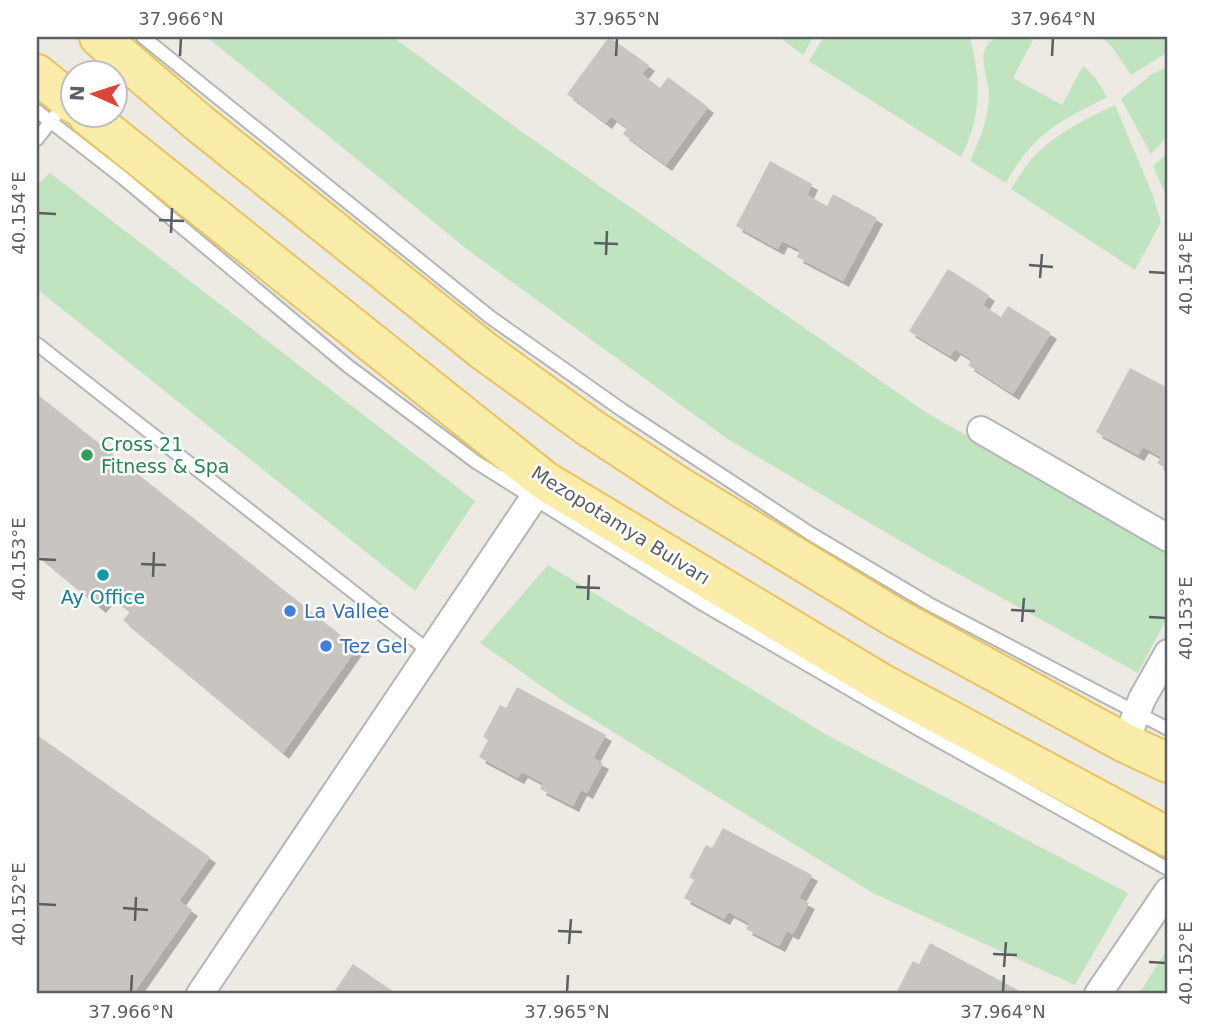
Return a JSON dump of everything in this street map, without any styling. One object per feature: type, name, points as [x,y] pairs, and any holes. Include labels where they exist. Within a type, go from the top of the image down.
[{"type":"main road","points":[[99,37],[199,123],[484,351],[589,427],[680,487],[894,617],[1131,728],[1168,763]]},
{"type":"main road","name":"Mezopotamya Bulvarı","points":[[37,74],[60,105]]},
{"type":"main road","name":"Mezopotamya Bulvarı","points":[[89,130],[539,490],[881,682],[1168,837]]},
{"type":"street","points":[[981,430],[1168,538]]},
{"type":"street","points":[[200,994],[539,490]]},
{"type":"street","points":[[1131,728],[1142,699],[1168,653]]},
{"type":"street","points":[[1097,994],[1168,891]]},
{"type":"lane","points":[[143,37],[404,249],[560,368],[811,534],[1131,728],[1168,730]]},
{"type":"lane","points":[[37,139],[60,114]]},
{"type":"lane","points":[[37,344],[430,652]]},
{"type":"lane","points":[[539,490],[736,623],[1168,869]]},
{"type":"green space","points":[[207,37],[393,37],[522,132],[927,413],[1168,551],[1168,616],[1138,673],[926,556],[729,440],[468,250]]},
{"type":"green space","points":[[779,37],[813,37],[803,55]]},
{"type":"green space","points":[[824,37],[970,37],[978,98],[973,127],[961,157],[809,61]]},
{"type":"green space","points":[[1002,37],[1033,40],[1013,78],[1062,105],[1083,66],[1095,77],[1107,97],[1048,131],[1026,152],[1006,183],[970,161],[983,128],[989,101],[984,64],[986,46],[994,39]]},
{"type":"green space","points":[[1101,37],[1168,37],[1168,52],[1131,75],[1113,48]]},
{"type":"green space","points":[[1168,67],[1168,135],[1151,154],[1121,99],[1152,74]]},
{"type":"green space","points":[[1115,105],[1152,193],[1161,222],[1135,270],[1011,189],[1029,162],[1048,144],[1080,122]]},
{"type":"green space","points":[[1168,152],[1168,200],[1153,166]]},
{"type":"green space","points":[[50,173],[475,501],[415,591],[37,289],[37,185]]},
{"type":"green space","points":[[548,565],[825,734],[1128,893],[1075,985],[873,893],[563,701],[480,643]]},
{"type":"green space","points":[[1168,948],[1168,994],[1139,994]]},
{"type":"building","points":[[609,37],[649,65],[642,74],[660,88],[668,77],[708,107],[666,165],[623,134],[627,128],[611,116],[606,123],[567,94]]},
{"type":"building","points":[[770,161],[812,184],[807,195],[827,206],[833,194],[877,218],[843,281],[797,257],[800,250],[782,241],[778,249],[736,226]]},
{"type":"building","points":[[948,269],[989,295],[983,305],[1001,317],[1008,306],[1051,333],[1013,394],[968,365],[972,360],[955,349],[950,356],[909,331]]},
{"type":"building","points":[[1130,368],[1168,388],[1168,469],[1157,463],[1161,457],[1143,447],[1138,455],[1096,432]]},
{"type":"building","points":[[37,394],[357,648],[283,753],[123,620],[130,612],[110,595],[100,607],[37,555]]},
{"type":"building","points":[[517,687],[606,735],[593,758],[603,763],[587,793],[581,790],[573,806],[540,789],[543,783],[522,772],[518,778],[479,757],[488,740],[483,737],[500,705],[506,708]]},
{"type":"building","points":[[37,735],[210,857],[179,901],[192,910],[133,994],[37,994]]},
{"type":"building","points":[[723,828],[812,875],[799,898],[809,903],[793,934],[787,931],[779,946],[746,929],[749,923],[728,912],[724,919],[684,898],[694,880],[689,877],[706,845],[712,848]]},
{"type":"building","points":[[930,943],[1018,990],[1016,994],[896,993],[913,961],[919,964]]},
{"type":"building","points":[[353,964],[397,994],[334,992]]},
{"type":"place","name":"Cross 21 Fitness & Spa","points":[[87,455]]},
{"type":"place","name":"Ay Office","points":[[103,575]]},
{"type":"place","name":"La Vallee","points":[[290,611]]},
{"type":"place","name":"Tez Gel","points":[[326,646]]}]
